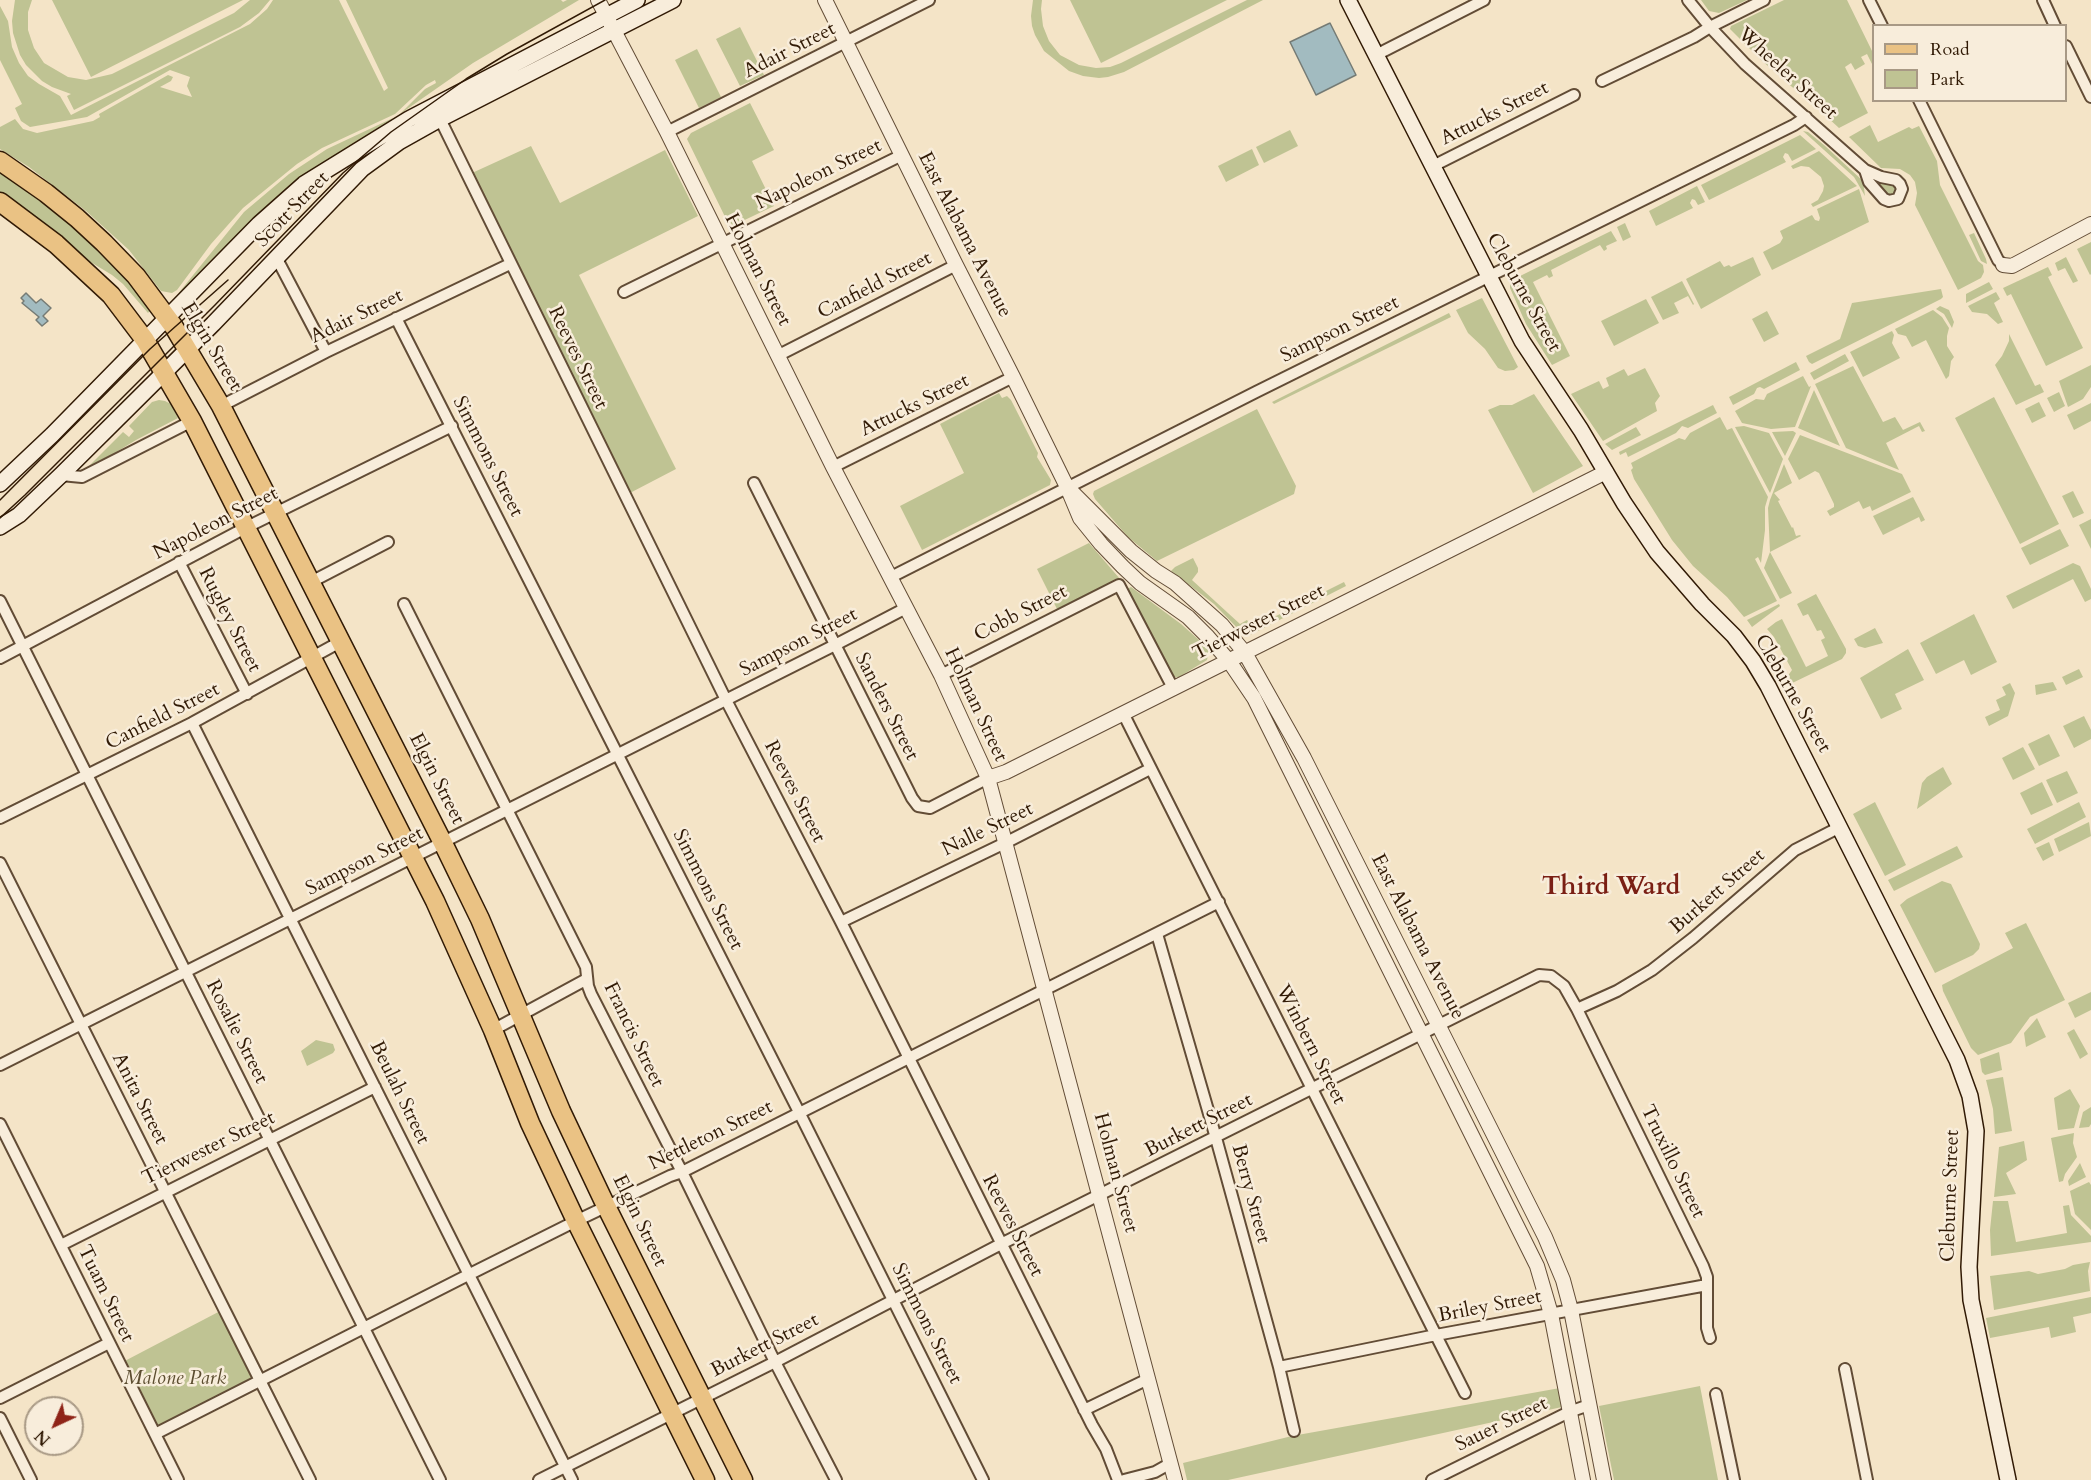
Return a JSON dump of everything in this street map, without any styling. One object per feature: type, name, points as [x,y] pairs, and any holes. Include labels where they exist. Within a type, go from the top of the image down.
[{"type":"main road","name":"Scott Street","points":[[0,527],[19,515],[61,476],[362,169],[399,142],[610,22],[637,0]]},
{"type":"main road","name":"Scott Street","points":[[0,484],[52,435],[166,316],[259,224],[304,184],[409,119],[610,22],[673,0]]},
{"type":"main road","name":"Cleburne Street","points":[[1348,0],[1522,341],[1657,552],[1753,660],[1782,712],[1957,1060],[1970,1096],[1976,1131],[1969,1267],[1971,1300],[2008,1480]]},
{"type":"main road","name":"Elgin Street","points":[[0,161],[46,193],[105,243],[136,276],[166,316],[221,406],[480,919],[561,1111],[743,1480]]},
{"type":"main road","points":[[0,202],[42,233],[87,271],[111,295],[145,340],[192,421],[452,936],[530,1123],[576,1221],[705,1480]]},
{"type":"street","name":"Holman Street","points":[[598,0],[667,132],[833,467],[941,675],[988,778],[1175,1480]]},
{"type":"street","name":"East Alabama Avenue","points":[[825,0],[1014,377],[1080,518],[1101,544],[1140,583],[1188,617],[1228,661],[1254,698],[1537,1266],[1551,1314],[1583,1480]]},
{"type":"street","name":"Adair Street","points":[[667,132],[929,0]]},
{"type":"street","points":[[1376,55],[1484,0]]},
{"type":"street","name":"Wheeler Street","points":[[1689,0],[1710,27],[1745,64],[1865,170]]},
{"type":"street","points":[[1602,81],[1764,0]]},
{"type":"street","points":[[1869,0],[1881,24]]},
{"type":"street","points":[[2043,0],[2054,24]]},
{"type":"street","points":[[2067,48],[2091,97]]},
{"type":"street","name":"Attucks Street","points":[[1433,166],[1574,95]]},
{"type":"street","points":[[1920,102],[1998,260],[2003,265],[2012,266],[2091,224]]},
{"type":"street","name":"Sampson Street","points":[[891,577],[1806,117]]},
{"type":"street","name":"Reeves Street","points":[[440,119],[726,700],[841,922],[1084,1410],[1106,1449],[1118,1480]]},
{"type":"street","name":"Napoleon Street","points":[[624,292],[902,155]]},
{"type":"street","points":[[276,257],[326,352]]},
{"type":"street","name":"Adair Street","points":[[221,406],[326,352],[510,264]]},
{"type":"street","name":"Canfield Street","points":[[779,355],[956,265]]},
{"type":"street","name":"Simmons Street","points":[[396,318],[983,1480]]},
{"type":"street","name":"Attucks Street","points":[[833,467],[1014,377]]},
{"type":"street","points":[[61,476],[81,477],[192,421]]},
{"type":"street","name":"Napoleon Street","points":[[0,658],[245,528],[452,426]]},
{"type":"street","name":"Tierwester Street","points":[[930,808],[1606,472]]},
{"type":"street","name":"Sanders Street","points":[[754,483],[912,798],[918,806],[930,808]]},
{"type":"street","name":"East Alabama Avenue","points":[[1067,487],[1131,552],[1175,582],[1222,625],[1245,653],[1304,758],[1440,1025],[1545,1237],[1563,1280],[1604,1480]]},
{"type":"street","points":[[311,582],[388,542]]},
{"type":"street","name":"Rugley Street","points":[[179,562],[247,694]]},
{"type":"street","name":"Cobb Street","points":[[941,675],[1119,585],[1173,688]]},
{"type":"street","name":"Rosalie Street","points":[[0,601],[440,1480]]},
{"type":"street","name":"Francis Street","points":[[404,604],[586,967],[591,994],[836,1480]]},
{"type":"street","name":"Sampson Street","points":[[0,1065],[906,608]]},
{"type":"street","name":"Canfield Street","points":[[0,818],[192,723],[340,642]]},
{"type":"street","name":"Winbern Street","points":[[1123,713],[1465,1393]]},
{"type":"street","name":"Beulah Street","points":[[192,723],[572,1480]]},
{"type":"street","name":"Nalle Street","points":[[841,922],[1005,843],[1150,769]]},
{"type":"street","name":"Burkett Street","points":[[539,1480],[775,1362],[1001,1244],[1539,975],[1551,976],[1564,986],[1577,1009],[1617,991],[1652,970],[1795,850],[1840,827]]},
{"type":"street","name":"Anita Street","points":[[0,863],[310,1480]]},
{"type":"street","name":"Nettleton Street","points":[[155,1434],[606,1206],[682,1172],[1219,902]]},
{"type":"street","name":"Berry Street","points":[[1157,934],[1216,1138],[1279,1367],[1294,1431]]},
{"type":"street","points":[[493,1030],[587,979]]},
{"type":"street","name":"Truxillo Street","points":[[1577,1009],[1703,1266],[1707,1285],[1707,1328],[1710,1338]]},
{"type":"street","name":"Tierwester Street","points":[[61,1245],[375,1087]]},
{"type":"street","name":"Tuam Street","points":[[0,1124],[155,1434],[173,1478]]},
{"type":"street","points":[[1491,1174],[1509,1165]]},
{"type":"street","name":"Briley Street","points":[[1279,1367],[1436,1335],[1707,1285]]},
{"type":"street","points":[[0,1398],[109,1343]]},
{"type":"street","points":[[1845,1369],[1867,1480]]},
{"type":"street","points":[[1084,1410],[1148,1379]]},
{"type":"street","points":[[1716,1394],[1734,1480]]},
{"type":"street","name":"Sauer Street","points":[[1432,1480],[1569,1412],[1589,1405]]},
{"type":"street","points":[[0,1418],[31,1480]]},
{"type":"street","points":[[1124,1480],[1155,1472],[1171,1463]]},
{"type":"green space","points":[[15,0],[32,0],[28,12],[28,30],[34,48],[44,63],[68,77],[86,80],[112,74],[234,13],[250,0],[270,0],[259,13],[240,27],[74,110],[67,96],[71,94],[42,81],[26,65],[20,55],[13,33]]},
{"type":"green space","points":[[52,0],[243,0],[91,77]]},
{"type":"green space","points":[[273,0],[339,0],[384,91],[388,88],[346,0],[561,0],[563,2],[579,0],[473,63],[400,114],[425,89],[436,83],[435,80],[426,85],[395,114],[322,148],[297,164],[243,208],[211,244],[177,290],[172,293],[161,291],[129,250],[86,211],[29,167],[0,149],[0,127],[15,119],[23,129],[37,133],[93,121],[100,117],[99,114],[168,75],[173,77],[171,81],[160,87],[192,97],[187,86],[190,77],[170,70],[87,117],[30,127],[21,121],[15,108],[22,104],[0,60],[0,6],[8,21],[12,47],[19,63],[28,76],[60,96],[71,115],[250,24],[267,9]]},
{"type":"green space","points":[[1033,0],[1042,0],[1043,26],[1049,41],[1060,55],[1079,65],[1096,68],[1121,63],[1247,0],[1263,0],[1124,72],[1099,78],[1069,71],[1044,51],[1032,26]]},
{"type":"green space","points":[[1070,0],[1227,0],[1101,63]]},
{"type":"green space","points":[[1701,0],[1747,0],[1719,13],[1709,11]]},
{"type":"green space","points":[[1784,0],[1847,0],[1872,51],[1872,64],[1867,54],[1861,57],[1865,64],[1855,70],[1851,63],[1845,67],[1868,113],[1839,128],[1827,117],[1832,113],[1822,101],[1814,106],[1761,60],[1730,29],[1731,26]]},
{"type":"green space","points":[[740,27],[764,75],[740,86],[716,39]]},
{"type":"green space","points":[[697,49],[721,97],[699,108],[675,60]]},
{"type":"green space","points":[[750,103],[774,150],[752,161],[774,206],[730,227],[687,139],[691,133]]},
{"type":"green space","points":[[393,118],[253,222],[177,295],[244,212],[289,174],[327,149]]},
{"type":"green space","points":[[1870,125],[1878,142],[1909,127],[1912,129],[1919,126],[1937,161],[1940,185],[1978,261],[1983,265],[1984,272],[1981,278],[1958,290],[1915,205],[1917,193],[1915,182],[1910,175],[1900,169],[1881,168],[1849,137]]},
{"type":"green space","points":[[1290,130],[1298,146],[1264,163],[1256,147]]},
{"type":"green space","points":[[1803,131],[1808,132],[1824,145],[1863,181],[1865,196],[1854,177]]},
{"type":"green space","points":[[1800,135],[1816,149],[1792,161],[1785,153],[1783,157],[1786,162],[1709,200],[1701,185]]},
{"type":"green space","points":[[531,146],[560,203],[665,150],[698,216],[579,275],[676,469],[628,494],[472,173]]},
{"type":"green space","points":[[1252,149],[1259,165],[1226,182],[1218,166]]},
{"type":"green space","points":[[1819,151],[1857,186],[1813,207],[1811,204],[1818,200],[1823,191],[1821,177],[1809,167],[1801,166],[1793,169],[1791,166]]},
{"type":"green space","points":[[0,169],[37,195],[114,261],[152,308],[148,313],[112,275],[79,255],[0,194]]},
{"type":"green space","points":[[1872,179],[1885,184],[1892,183],[1898,188],[1895,196],[1887,196]]},
{"type":"green space","points":[[1697,186],[1705,202],[1698,205],[1692,199],[1690,203],[1693,208],[1656,226],[1649,211]]},
{"type":"green space","points":[[1859,189],[1869,222],[1772,270],[1763,252],[1780,243],[1783,238],[1780,231],[1812,215],[1815,220],[1819,221],[1817,209]]},
{"type":"green space","points":[[1625,223],[1631,237],[1623,241],[1617,227]]},
{"type":"green space","points":[[1611,231],[1617,241],[1606,246],[1607,249],[1604,251],[1600,245],[1551,270],[1553,276],[1549,278],[1547,275],[1533,282],[1570,356],[1552,365],[1526,324],[1510,284],[1516,278]]},
{"type":"green space","points":[[1974,233],[1987,264],[1981,261],[1969,235]]},
{"type":"green space","points":[[2091,242],[2091,274],[2090,275],[2077,249]]},
{"type":"green space","points":[[1753,257],[1761,275],[1701,309],[1686,279],[1720,261],[1724,267],[1729,265],[1731,267]]},
{"type":"green space","points":[[2066,257],[2078,281],[2073,283],[2065,268],[2058,271],[2055,263]]},
{"type":"green space","points":[[2048,267],[2052,275],[2048,277],[2083,348],[2046,366],[2011,294],[2007,296],[2003,288]]},
{"type":"green space","points":[[1682,281],[1694,304],[1688,296],[1674,303],[1679,313],[1663,320],[1651,297]]},
{"type":"green space","points":[[1989,282],[1993,289],[1966,303],[1966,294]]},
{"type":"green space","points":[[1941,289],[1943,297],[1941,299],[1812,364],[1809,362],[1806,356],[1840,339],[1852,303]]},
{"type":"green space","points":[[1996,292],[2000,299],[1994,303],[2003,322],[1998,324],[1987,314],[1972,312],[1968,306]]},
{"type":"green space","points":[[1482,298],[1518,367],[1514,370],[1505,371],[1498,368],[1485,349],[1468,333],[1456,310]]},
{"type":"green space","points":[[1646,299],[1659,323],[1614,346],[1601,321]]},
{"type":"green space","points":[[1940,306],[1949,310],[1954,322],[1952,328],[1944,314],[1936,309]]},
{"type":"green space","points":[[1933,310],[1942,317],[1949,328],[1947,346],[1954,357],[1946,379],[1926,340],[1912,347],[1906,336],[1898,334],[1895,329]]},
{"type":"green space","points":[[1767,311],[1779,334],[1764,342],[1752,319]]},
{"type":"green space","points":[[1449,313],[1451,317],[1274,404],[1272,402]]},
{"type":"green space","points":[[1892,331],[1894,335],[1892,343],[1900,358],[1863,377],[1850,352]]},
{"type":"green space","points":[[2009,334],[2035,386],[2040,384],[2044,392],[2016,405],[1995,365],[2009,341]]},
{"type":"green space","points":[[1845,354],[1849,361],[1814,380],[1810,373]]},
{"type":"green space","points":[[1796,362],[1800,370],[1764,389],[1757,388],[1754,394],[1733,405],[1729,397]]},
{"type":"green space","points":[[2091,365],[2091,387],[2083,399],[2068,407],[2059,381]]},
{"type":"green space","points":[[1853,366],[1883,422],[1895,417],[1903,430],[1920,422],[1925,431],[1922,432],[1919,426],[1886,443],[1899,470],[1846,448],[1815,384]]},
{"type":"green space","points":[[1645,368],[1660,396],[1655,403],[1657,411],[1603,441],[1571,394],[1599,381],[1603,389],[1609,386],[1606,378],[1624,369],[1628,376]]},
{"type":"green space","points":[[1803,376],[1809,387],[1811,386],[1795,427],[1771,429],[1742,423],[1735,411],[1756,399],[1764,400],[1767,394]]},
{"type":"green space","points":[[1814,390],[1840,446],[1798,428]]},
{"type":"green space","points":[[2059,392],[2065,406],[2054,412],[2047,398]]},
{"type":"green space","points":[[999,393],[1002,398],[1007,396],[1011,400],[1038,453],[1037,457],[1051,480],[1050,485],[922,550],[900,506],[964,473],[940,424]]},
{"type":"green space","points":[[1534,394],[1583,466],[1533,493],[1488,410],[1500,405],[1512,405]]},
{"type":"green space","points":[[1994,397],[2059,524],[2020,544],[1955,418]]},
{"type":"green space","points":[[159,400],[171,404],[178,418],[89,466],[123,432],[129,437],[134,431],[129,426],[152,402]]},
{"type":"green space","points":[[2039,402],[2046,416],[2032,423],[2025,409]]},
{"type":"green space","points":[[2091,403],[2091,421],[2074,430],[2067,415]]},
{"type":"green space","points":[[1713,405],[1717,413],[1688,428],[1682,426],[1676,433],[1628,457],[1626,452],[1620,455],[1619,452]]},
{"type":"green space","points":[[1257,409],[1296,486],[1294,494],[1157,561],[1128,537],[1095,499],[1094,491]]},
{"type":"green space","points":[[1720,417],[1727,430],[1732,428],[1768,497],[1765,507],[1761,563],[1758,557],[1755,559],[1777,601],[1744,617],[1727,597],[1693,566],[1672,540],[1634,479],[1631,470],[1633,468],[1631,463],[1679,438],[1685,440],[1690,433]]},
{"type":"green space","points":[[1744,426],[1769,433],[1783,459],[1770,493],[1735,427]]},
{"type":"green space","points":[[1636,427],[1641,435],[1612,450],[1605,444]]},
{"type":"green space","points":[[1793,431],[1796,433],[1785,456],[1772,432]]},
{"type":"green space","points":[[1800,435],[1902,474],[1911,492],[1872,511],[1870,506],[1863,509],[1859,501],[1830,516],[1827,511],[1834,507],[1834,504],[1819,473],[1815,471],[1799,480],[1788,459]]},
{"type":"green space","points":[[1784,464],[1792,483],[1774,493],[1780,500],[1778,501],[1796,536],[1801,536],[1770,552],[1768,508]]},
{"type":"green space","points":[[2073,491],[2084,513],[2073,518],[2062,496]]},
{"type":"green space","points":[[1913,497],[1925,520],[1921,522],[1919,517],[1883,535],[1873,516]]},
{"type":"green space","points":[[2091,519],[2091,549],[2079,525]]},
{"type":"green space","points":[[2060,529],[2069,546],[2030,565],[2021,548]]},
{"type":"green space","points":[[1089,543],[1120,579],[1057,609],[1037,569]]},
{"type":"green space","points":[[1770,552],[1792,593],[1780,599],[1764,568]]},
{"type":"green space","points":[[1193,558],[1198,572],[1192,580],[1240,624],[1247,620],[1252,628],[1344,582],[1346,586],[1246,637],[1214,604],[1171,571]]},
{"type":"green space","points":[[2073,563],[2080,566],[2091,589],[2091,599],[2085,602],[2073,579],[2013,609],[2006,596]]},
{"type":"green space","points":[[1131,587],[1199,640],[1209,651],[1207,660],[1179,677],[1174,677],[1127,589]]},
{"type":"green space","points":[[1816,594],[1846,649],[1846,653],[1842,659],[1784,687],[1782,684],[1792,670],[1774,637],[1767,629],[1782,619],[1806,667],[1828,656],[1821,640],[1825,638],[1821,630],[1817,631],[1808,614],[1803,616],[1797,604]]},
{"type":"green space","points":[[1779,604],[1780,606],[1752,627],[1747,620]]},
{"type":"green space","points":[[1974,614],[1997,662],[1971,675],[1964,660],[1936,674],[1920,643]]},
{"type":"green space","points":[[1875,628],[1883,643],[1865,648],[1858,646],[1854,639]]},
{"type":"green space","points":[[1908,649],[1924,680],[1895,694],[1902,709],[1881,719],[1860,678]]},
{"type":"green space","points":[[2079,669],[2083,677],[2066,685],[2062,677]]},
{"type":"green space","points":[[2053,682],[2057,690],[2036,695],[2035,685]]},
{"type":"green space","points":[[2010,683],[2015,693],[2008,716],[1989,726],[1985,717],[2000,710],[1996,700],[2006,695],[2002,687]]},
{"type":"green space","points":[[2084,716],[2091,730],[2091,739],[2074,748],[2063,726]]},
{"type":"green space","points":[[2049,734],[2060,756],[2039,766],[2028,744]]},
{"type":"green space","points":[[2023,747],[2035,769],[2013,780],[2002,758]]},
{"type":"green space","points":[[1943,767],[1952,784],[1917,809],[1922,783]]},
{"type":"green space","points":[[2067,771],[2078,793],[2057,803],[2046,780]]},
{"type":"green space","points":[[2042,782],[2053,805],[2031,815],[2020,793]]},
{"type":"green space","points":[[1875,802],[1906,865],[1885,876],[1853,814]]},
{"type":"green space","points":[[2079,802],[2086,817],[2035,844],[2027,829]]},
{"type":"green space","points":[[2089,822],[2091,836],[2059,852],[2054,839]]},
{"type":"green space","points":[[2049,842],[2054,855],[2043,861],[2036,848]]},
{"type":"green space","points":[[1957,846],[1963,857],[1894,891],[1888,880]]},
{"type":"green space","points":[[1942,881],[1951,884],[1980,944],[1979,949],[1973,955],[1935,973],[1900,905]]},
{"type":"green space","points":[[2026,923],[2065,1000],[2030,1017],[2011,1043],[1978,1055],[1971,1048],[1942,985],[2013,948],[2005,933]]},
{"type":"green space","points":[[2091,992],[2091,1010],[2075,1018],[2068,1003]]},
{"type":"green space","points":[[2037,1018],[2046,1037],[2026,1047],[2024,1033]]},
{"type":"green space","points":[[2074,1029],[2088,1054],[2080,1059],[2067,1033]]},
{"type":"green space","points":[[316,1040],[333,1044],[335,1050],[307,1066],[301,1051]]},
{"type":"green space","points":[[1999,1052],[2002,1070],[1985,1075],[1982,1072],[1980,1059]]},
{"type":"green space","points":[[2003,1077],[2012,1131],[1995,1134],[1993,1109],[1986,1080]]},
{"type":"green space","points":[[2070,1089],[2080,1106],[2074,1128],[2058,1130],[2054,1098]]},
{"type":"green space","points":[[2091,1107],[2091,1124],[2089,1127],[2079,1128],[2083,1112]]},
{"type":"green space","points":[[2074,1133],[2073,1143],[2077,1157],[2063,1181],[2059,1182],[2051,1138]]},
{"type":"green space","points":[[2024,1141],[2027,1160],[2006,1173],[2016,1194],[1994,1197],[1999,1147]]},
{"type":"green space","points":[[2080,1163],[2086,1177],[2069,1186],[2068,1181]]},
{"type":"green space","points":[[2089,1182],[2091,1185],[2091,1230],[2075,1214],[2070,1191]]},
{"type":"green space","points":[[1993,1201],[2008,1201],[2016,1242],[2067,1233],[2063,1206],[2069,1205],[2071,1215],[2091,1236],[2091,1242],[1991,1256],[1990,1230]]},
{"type":"green space","points":[[2090,1262],[2088,1271],[2090,1291],[1994,1310],[1990,1276],[2029,1271],[2038,1274]]},
{"type":"green space","points":[[2091,1297],[2091,1313],[2073,1317],[2076,1332],[2051,1338],[2049,1327],[1990,1338],[1986,1318]]},
{"type":"green space","name":"Malone Park","points":[[224,1309],[260,1380],[155,1434],[119,1364]]},
{"type":"green space","points":[[1700,1386],[1718,1480],[1614,1480],[1599,1406]]},
{"type":"green space","points":[[1560,1388],[1562,1407],[1228,1480],[1187,1480],[1183,1463],[1292,1436]]},
{"type":"water","points":[[1330,23],[1356,75],[1316,95],[1290,42]]},
{"type":"water","points":[[26,293],[36,303],[41,299],[51,308],[43,316],[48,321],[42,326],[36,320],[39,317],[22,303],[24,301],[21,298]]},
{"type":"tram line","points":[[0,518],[215,305],[343,173],[391,132],[466,79],[605,0]]},
{"type":"tram line","points":[[0,500],[150,349],[228,280]]},
{"type":"district","name":"Third Ward","points":[[1611,888]]}]
